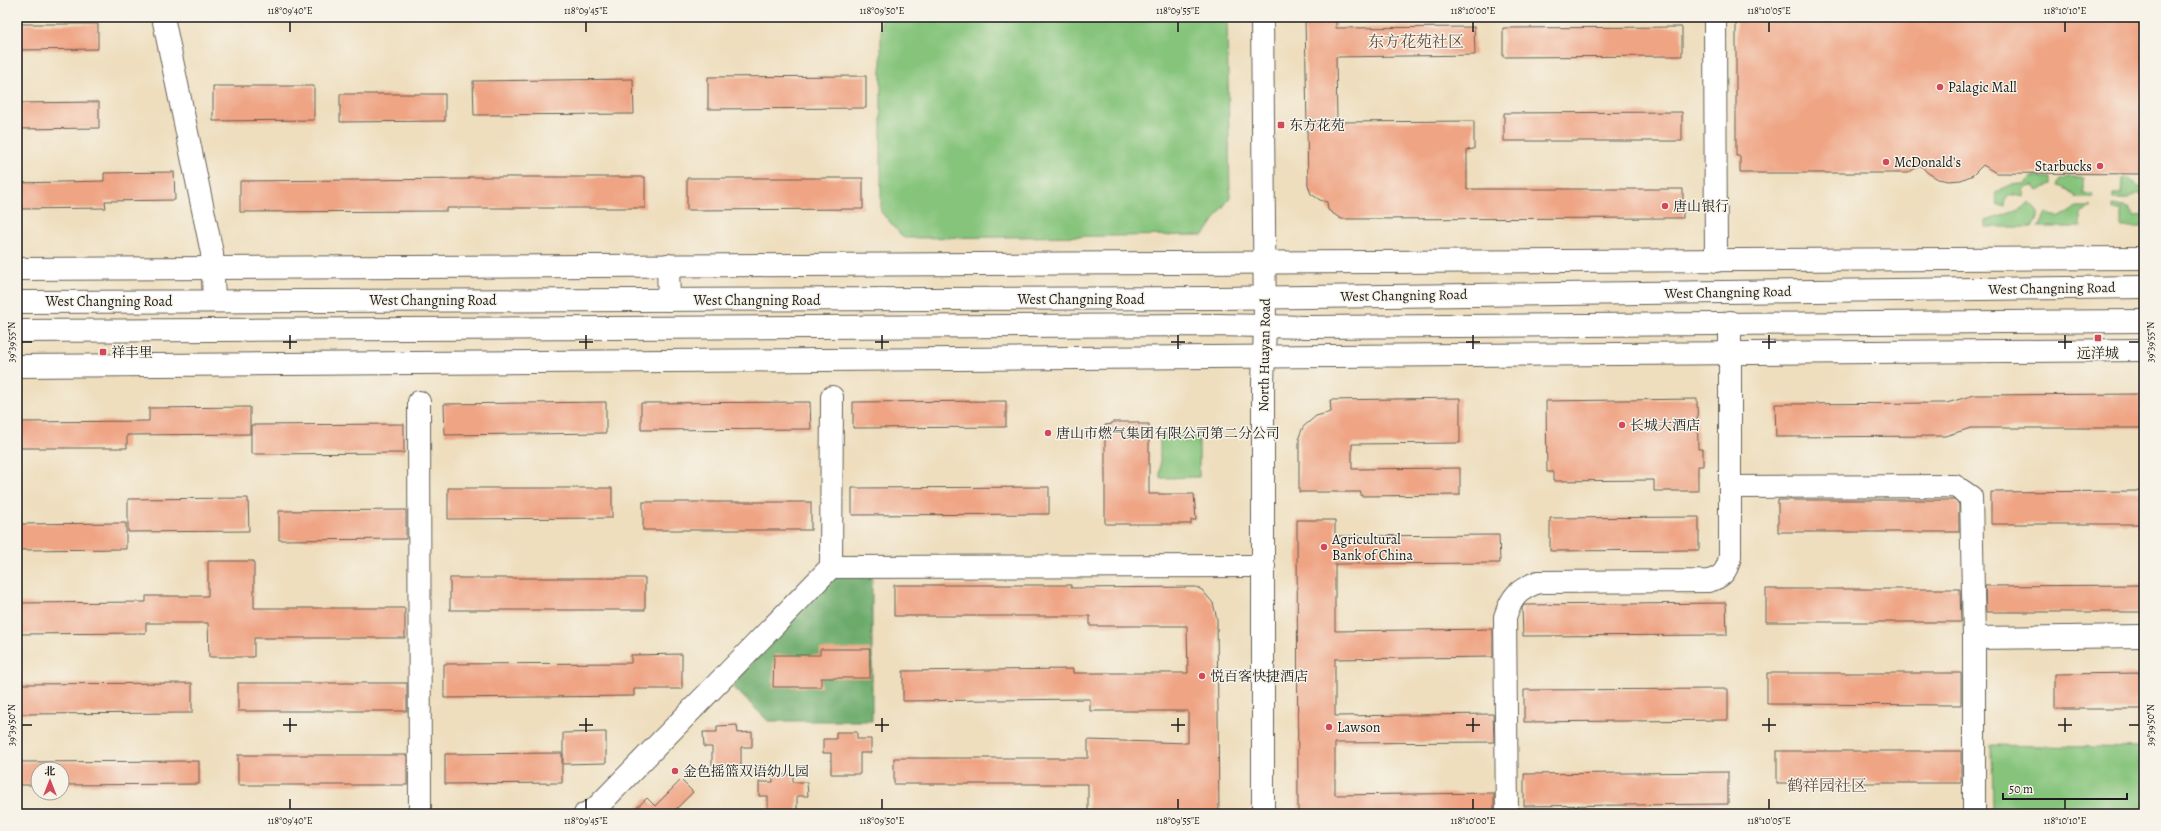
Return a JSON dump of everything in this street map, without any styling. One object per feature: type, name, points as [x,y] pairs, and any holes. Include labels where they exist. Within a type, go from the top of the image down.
[{"type":"street","points":[[163,17],[214,269],[214,301]]},
{"type":"street","name":"North Huayan Road","points":[[1262,17],[1265,262],[1265,357],[1263,383],[1263,814]]},
{"type":"street","points":[[1715,17],[1716,261]]},
{"type":"street","name":"West Changning Road","points":[[17,269],[2144,258]]},
{"type":"street","points":[[668,265],[669,300]]},
{"type":"street","name":"West Changning Road","points":[[17,302],[1265,298],[2144,287]]},
{"type":"street","name":"West Changning Road","points":[[17,331],[2144,321]]},
{"type":"street","points":[[1507,814],[1505,617],[1511,601],[1522,589],[1538,582],[1708,581],[1718,578],[1727,569],[1730,557],[1731,487],[1730,322]]},
{"type":"street","points":[[17,366],[2144,350]]},
{"type":"street","points":[[585,814],[595,809],[830,567],[832,397]]},
{"type":"street","points":[[419,402],[420,814]]},
{"type":"street","points":[[1731,487],[1955,486],[1970,497],[1974,638],[1974,814]]},
{"type":"street","points":[[830,567],[1264,566]]},
{"type":"street","points":[[1974,638],[2144,636]]},
{"type":"green space","points":[[881,17],[1227,17],[1230,197],[1204,235],[904,238],[881,212]]},
{"type":"green space","points":[[2031,177],[2051,178],[2051,185],[2038,190],[2034,185],[2027,186],[2023,190],[2023,197],[2008,195],[2005,206],[1998,206],[1995,194],[1998,191],[2008,186],[2024,184]]},
{"type":"green space","points":[[2068,177],[2083,177],[2083,194],[2093,194],[2093,198],[2077,198],[2068,190],[2057,186],[2059,181]]},
{"type":"green space","points":[[2127,178],[2144,189],[2144,195],[2138,193],[2128,199],[2113,199],[2113,194],[2122,194],[2123,179]]},
{"type":"green space","points":[[2030,202],[2038,210],[2038,216],[2032,227],[1986,227],[1986,221],[2019,210]]},
{"type":"green space","points":[[2112,205],[2129,208],[2135,216],[2144,215],[2144,227],[2121,227],[2121,210],[2112,210]]},
{"type":"green space","points":[[2076,207],[2092,207],[2081,212],[2081,227],[2038,227],[2046,213],[2054,216],[2062,216]]},
{"type":"green space","points":[[1199,434],[1199,477],[1160,478],[1160,435]]},
{"type":"green space","points":[[830,576],[872,576],[872,721],[768,721],[727,681]]},
{"type":"green space","points":[[1992,745],[2144,748],[2144,814],[1993,814]]},
{"type":"building","points":[[1305,17],[1336,17],[1336,28],[1474,27],[1475,55],[1336,57],[1337,122],[1474,121],[1474,149],[1467,150],[1467,189],[1683,189],[1683,218],[1341,219],[1328,210],[1327,202],[1320,200],[1311,194],[1308,185]]},
{"type":"building","name":"Palagic Mall","points":[[1736,17],[2144,17],[2144,174],[1996,173],[1983,165],[1973,175],[1961,180],[1949,181],[1938,179],[1928,173],[1920,165],[1908,173],[1740,173],[1740,156],[1736,156]]},
{"type":"building","points":[[17,24],[98,24],[98,49],[17,50]]},
{"type":"building","points":[[1682,27],[1682,56],[1503,57],[1503,28]]},
{"type":"building","points":[[866,76],[866,108],[708,109],[708,77]]},
{"type":"building","points":[[633,79],[634,114],[474,115],[473,81]]},
{"type":"building","points":[[213,86],[314,86],[314,120],[213,121]]},
{"type":"building","points":[[340,94],[445,94],[445,121],[340,122]]},
{"type":"building","points":[[99,102],[99,128],[17,129],[17,103]]},
{"type":"building","points":[[1682,112],[1682,141],[1504,141],[1504,113]]},
{"type":"building","points":[[174,172],[175,200],[105,201],[106,208],[17,209],[17,183],[104,181],[104,173]]},
{"type":"building","points":[[469,177],[645,177],[645,208],[447,208],[447,211],[240,212],[240,181],[469,179]]},
{"type":"building","points":[[687,178],[863,178],[863,209],[687,210]]},
{"type":"building","points":[[2144,394],[2144,428],[1971,428],[1945,436],[1776,437],[1775,404],[1947,403],[1974,395]]},
{"type":"building","points":[[1460,398],[1460,443],[1352,444],[1352,469],[1460,468],[1460,495],[1361,496],[1361,492],[1299,492],[1299,437],[1303,427],[1316,416],[1331,412],[1330,400]]},
{"type":"building","name":"长城大酒店","points":[[1697,399],[1698,449],[1703,449],[1703,466],[1698,466],[1698,491],[1654,491],[1654,480],[1553,481],[1553,472],[1547,472],[1546,401]]},
{"type":"building","points":[[1006,401],[1006,427],[853,428],[853,402]]},
{"type":"building","points":[[606,402],[606,433],[445,435],[444,404]]},
{"type":"building","points":[[810,402],[811,429],[641,430],[641,403]]},
{"type":"building","points":[[250,407],[250,434],[127,435],[127,448],[17,448],[17,422],[149,421],[149,408]]},
{"type":"building","points":[[1112,422],[1138,422],[1138,424],[1149,424],[1149,494],[1194,494],[1196,520],[1191,520],[1191,524],[1105,524],[1105,425],[1112,424]]},
{"type":"building","points":[[404,424],[404,453],[251,454],[251,425]]},
{"type":"building","points":[[1049,487],[1049,514],[852,515],[852,488]]},
{"type":"building","points":[[448,488],[612,488],[612,518],[448,519]]},
{"type":"building","points":[[2144,491],[2144,524],[1991,524],[1991,492]]},
{"type":"building","points":[[248,498],[249,531],[128,532],[128,499]]},
{"type":"building","points":[[1778,500],[1954,500],[1959,504],[1959,532],[1778,532]]},
{"type":"building","points":[[643,502],[811,502],[811,530],[643,530]]},
{"type":"building","points":[[406,510],[406,539],[279,540],[279,511]]},
{"type":"building","points":[[1699,517],[1699,550],[1550,551],[1550,518]]},
{"type":"building","points":[[1297,520],[1335,520],[1335,536],[1499,535],[1500,563],[1335,564],[1335,631],[1493,629],[1493,657],[1335,659],[1335,716],[1493,714],[1494,742],[1335,743],[1335,795],[1494,793],[1494,814],[1298,814]]},
{"type":"building","points":[[126,523],[126,549],[17,550],[17,524]]},
{"type":"building","points":[[208,561],[254,561],[254,608],[405,608],[405,638],[254,638],[254,657],[209,657],[208,623],[146,623],[146,633],[17,634],[17,603],[146,602],[146,596],[208,596]]},
{"type":"building","points":[[450,578],[645,578],[645,610],[450,610]]},
{"type":"building","points":[[894,585],[1071,585],[1071,588],[1196,587],[1202,590],[1213,603],[1217,619],[1219,814],[1088,814],[1088,784],[894,784],[894,758],[1088,758],[1088,740],[1188,743],[1188,711],[1090,711],[1090,699],[903,701],[903,671],[1073,669],[1073,673],[1188,673],[1187,626],[1090,626],[1090,616],[894,616]]},
{"type":"building","points":[[2144,585],[2144,612],[1986,612],[1985,586]]},
{"type":"building","points":[[1766,589],[1960,589],[1961,622],[1766,622]]},
{"type":"building","points":[[1726,603],[1727,635],[1523,636],[1522,608],[1524,605]]},
{"type":"building","points":[[820,649],[870,649],[870,678],[821,678],[821,687],[773,687],[774,655],[820,655]]},
{"type":"building","points":[[682,654],[682,689],[634,689],[634,696],[444,698],[444,664],[631,663],[631,655]]},
{"type":"building","points":[[1767,673],[1961,673],[1961,705],[1767,704]]},
{"type":"building","points":[[2144,673],[2144,709],[2055,709],[2055,674]]},
{"type":"building","points":[[192,683],[192,713],[17,714],[17,684]]},
{"type":"building","points":[[238,683],[407,683],[407,711],[238,711]]},
{"type":"building","points":[[1728,689],[1728,720],[1524,722],[1524,690]]},
{"type":"building","points":[[737,725],[738,733],[752,732],[752,747],[741,747],[741,768],[712,768],[712,747],[704,747],[703,732],[717,732],[717,726]]},
{"type":"building","points":[[606,732],[606,763],[563,764],[563,733]]},
{"type":"building","points":[[836,732],[857,732],[857,739],[871,739],[871,753],[860,753],[860,774],[831,774],[831,753],[823,753],[823,739],[836,739]]},
{"type":"building","points":[[1777,751],[1961,751],[1961,783],[1777,783]]},
{"type":"building","points":[[562,753],[562,783],[445,784],[445,754]]},
{"type":"building","points":[[238,755],[407,755],[407,785],[238,785]]},
{"type":"building","points":[[199,761],[199,784],[70,785],[70,762]]},
{"type":"building","points":[[17,762],[30,762],[30,785],[17,785]]},
{"type":"building","points":[[1728,772],[1728,804],[1524,806],[1524,774]]},
{"type":"building","points":[[773,775],[793,775],[793,782],[807,782],[808,796],[797,796],[797,814],[768,814],[768,796],[759,796],[759,782],[773,782]]},
{"type":"building","points":[[681,780],[693,792],[671,814],[630,814],[647,798],[655,806]]},
{"type":"place","name":"Palagic Mall","points":[[1940,87]]},
{"type":"place","name":"东方花苑","points":[[1281,125]]},
{"type":"place","name":"McDonald's","points":[[1886,162]]},
{"type":"place","name":"Starbucks","points":[[2100,166]]},
{"type":"place","name":"唐山银行","points":[[1665,206]]},
{"type":"place","name":"远洋城","points":[[2098,338]]},
{"type":"place","name":"祥丰里","points":[[103,352]]},
{"type":"place","name":"长城大酒店","points":[[1622,425]]},
{"type":"place","name":"唐山市燃气集团有限公司第二分公司","points":[[1048,433]]},
{"type":"place","name":"Agricultural Bank of China","points":[[1324,547]]},
{"type":"place","name":"悦百客快捷酒店","points":[[1202,676]]},
{"type":"place","name":"Lawson","points":[[1329,727]]},
{"type":"place","name":"金色摇篮双语幼儿园","points":[[675,771]]},
{"type":"district","name":"东方花苑社区","points":[[1416,41]]},
{"type":"district","name":"鹤祥园社区","points":[[1827,785]]}]
